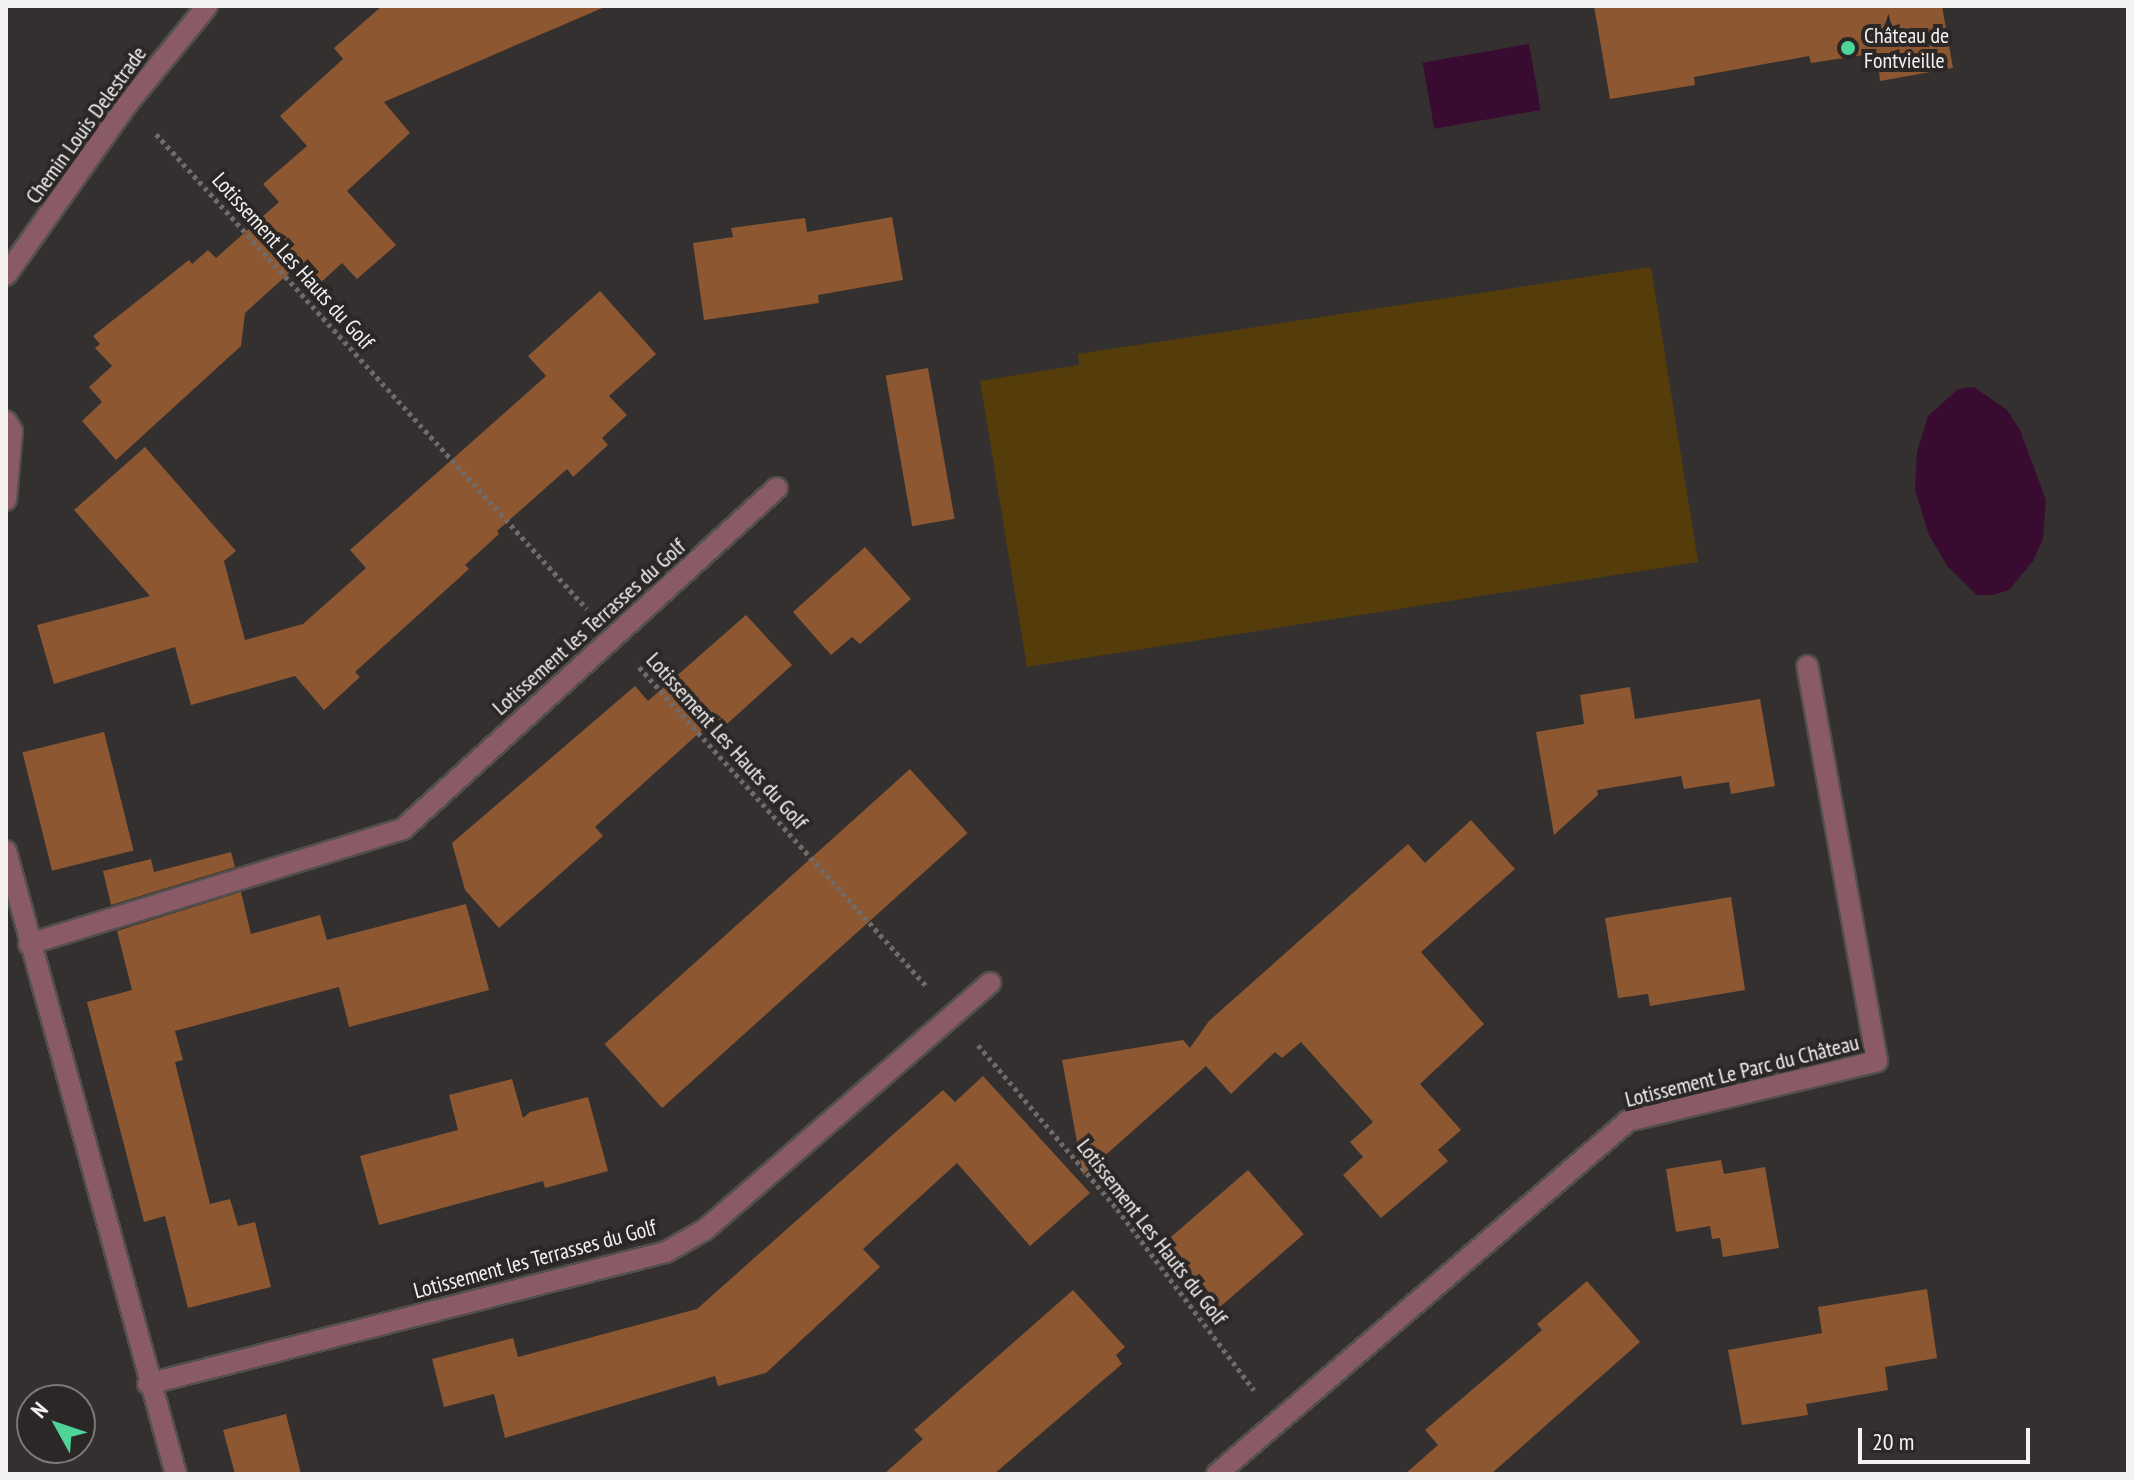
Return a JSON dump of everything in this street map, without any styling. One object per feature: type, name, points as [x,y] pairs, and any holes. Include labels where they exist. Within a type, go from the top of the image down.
[{"type":"street","name":"Chemin Louis Delestrade","points":[[6,275],[128,103],[207,6]]},
{"type":"street","points":[[6,421],[12,431],[11,490],[6,500]]},
{"type":"street","name":"Lotissement les Terrasses du Golf","points":[[29,944],[403,829],[777,488]]},
{"type":"street","name":"Lotissement Le Parc du Château","points":[[1278,1422],[1628,1121],[1877,1061],[1807,666]]},
{"type":"street","points":[[6,851],[148,1384],[176,1474]]},
{"type":"street","name":"Lotissement les Terrasses du Golf","points":[[148,1384],[666,1252],[706,1229],[990,983]]},
{"type":"street","points":[[1217,1474],[1278,1422]]},
{"type":"path","name":"Lotissement Les Hauts du Golf","points":[[128,103],[952,1015],[1117,1209],[1278,1422]]},
{"type":"shaded area","points":[[1529,44],[1541,110],[1434,129],[1423,63]]},
{"type":"shaded area","points":[[1651,267],[1698,562],[1027,667],[980,381],[1079,365],[1078,354]]},
{"type":"shaded area","points":[[1974,387],[2007,410],[2020,430],[2046,500],[2043,539],[2033,561],[2009,590],[1993,595],[1977,595],[1948,567],[1929,535],[1915,490],[1917,452],[1928,416],[1958,389]]},
{"type":"building","points":[[382,6],[607,6],[384,102],[410,133],[347,191],[396,245],[357,279],[342,263],[317,286],[298,265],[245,313],[241,346],[116,460],[82,421],[102,402],[89,387],[112,366],[95,348],[100,344],[93,336],[189,260],[192,264],[208,250],[216,258],[279,202],[263,184],[307,146],[280,116],[343,59],[334,48]]},
{"type":"building","points":[[1594,6],[1942,6],[1953,68],[1880,81],[1877,53],[1811,63],[1809,56],[1694,77],[1695,85],[1610,99]]},
{"type":"building","points":[[892,217],[903,280],[818,295],[819,303],[704,320],[693,243],[733,237],[731,228],[805,218],[807,232]]},
{"type":"building","points":[[600,291],[656,354],[609,396],[627,415],[602,438],[608,445],[573,477],[567,469],[497,531],[499,534],[465,565],[469,569],[355,672],[360,677],[324,710],[295,676],[191,705],[175,647],[54,684],[37,625],[150,596],[74,510],[145,447],[236,551],[224,561],[245,640],[303,624],[366,568],[350,550],[546,376],[528,356]]},
{"type":"building","points":[[928,368],[955,519],[912,526],[886,375]]},
{"type":"building","points":[[865,547],[911,599],[860,644],[852,637],[831,655],[793,612]]},
{"type":"building","points":[[746,615],[792,665],[717,733],[709,724],[595,827],[603,836],[499,928],[465,890],[452,843],[635,686],[648,701]]},
{"type":"building","points":[[1630,687],[1635,719],[1760,699],[1775,786],[1731,794],[1729,782],[1684,789],[1681,776],[1597,790],[1598,795],[1554,835],[1536,732],[1584,724],[1580,695]]},
{"type":"building","points":[[104,732],[134,850],[52,871],[22,752]]},
{"type":"building","points":[[910,769],[968,833],[662,1108],[605,1044]]},
{"type":"building","points":[[1471,820],[1515,869],[1421,952],[1484,1024],[1420,1084],[1461,1130],[1438,1150],[1448,1161],[1381,1218],[1343,1175],[1363,1157],[1350,1142],[1373,1122],[1301,1042],[1282,1058],[1275,1052],[1231,1094],[1206,1066],[1083,1175],[1062,1060],[1183,1040],[1190,1048],[1209,1021],[1408,844],[1425,863]]},
{"type":"building","points":[[231,852],[235,867],[111,905],[103,871],[151,859],[154,872]]},
{"type":"building","points":[[241,892],[251,934],[320,915],[327,940],[466,904],[489,990],[349,1027],[339,987],[175,1031],[183,1060],[175,1062],[210,1204],[230,1199],[238,1226],[255,1222],[271,1287],[188,1308],[165,1216],[144,1222],[87,1002],[132,990],[117,931]]},
{"type":"building","points":[[1731,897],[1745,990],[1650,1006],[1648,994],[1618,998],[1605,918]]},
{"type":"building","points":[[983,1076],[1090,1193],[1030,1246],[957,1163],[863,1249],[880,1267],[766,1373],[718,1386],[715,1376],[505,1438],[494,1394],[444,1407],[432,1359],[513,1338],[518,1357],[697,1309],[943,1090],[955,1102]]},
{"type":"building","points":[[512,1079],[523,1118],[530,1112],[588,1097],[608,1171],[545,1188],[543,1181],[379,1225],[360,1156],[458,1130],[449,1095]]},
{"type":"building","points":[[1721,1160],[1724,1174],[1765,1167],[1779,1248],[1723,1257],[1720,1238],[1712,1239],[1710,1226],[1676,1232],[1666,1169]]},
{"type":"building","points":[[1248,1170],[1304,1234],[1219,1308],[1163,1243]]},
{"type":"building","points":[[1587,1281],[1640,1342],[1491,1474],[1405,1474],[1438,1445],[1425,1430],[1542,1330],[1537,1324]]},
{"type":"building","points":[[1927,1289],[1937,1358],[1885,1367],[1888,1390],[1806,1404],[1808,1415],[1742,1425],[1728,1350],[1822,1333],[1818,1307]]},
{"type":"building","points":[[1073,1290],[1125,1347],[1116,1355],[1122,1364],[994,1474],[884,1474],[923,1439],[914,1430]]},
{"type":"building","points":[[286,1414],[301,1474],[235,1474],[223,1430]]},
{"type":"place","name":"Château de Fontvieille","points":[[1848,48]]}]
